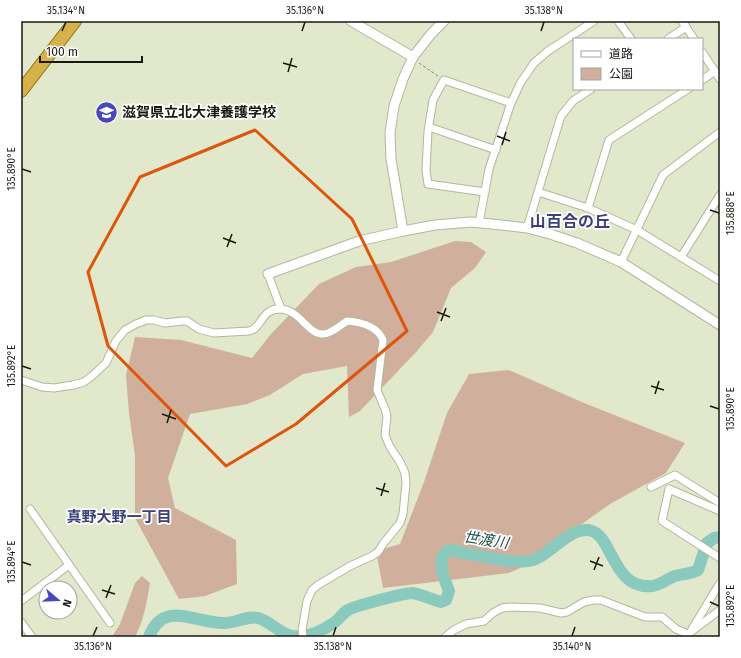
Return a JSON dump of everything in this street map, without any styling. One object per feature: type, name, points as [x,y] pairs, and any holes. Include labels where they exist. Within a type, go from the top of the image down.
[{"type":"highway","points":[[21,91],[75,21]]},
{"type":"street","points":[[351,21],[416,60]]},
{"type":"street","points":[[404,231],[391,159],[390,133],[394,106],[403,79],[416,60],[430,34],[444,21]]},
{"type":"street","points":[[479,223],[489,169],[511,103],[521,82],[534,63],[548,51],[594,21]]},
{"type":"street","points":[[618,21],[629,38]]},
{"type":"street","points":[[669,38],[684,24],[693,38]]},
{"type":"street","points":[[703,53],[720,79]]},
{"type":"street","points":[[703,79],[715,71]]},
{"type":"street","points":[[485,192],[428,184],[426,170],[429,127],[433,100],[444,80],[511,103]]},
{"type":"street","points":[[527,228],[561,116],[573,101],[590,90]]},
{"type":"street","points":[[588,208],[609,140],[686,90]]},
{"type":"street","points":[[429,127],[496,150]]},
{"type":"street","points":[[621,262],[663,175],[720,132]]},
{"type":"street","points":[[538,192],[588,208],[636,230],[720,281]]},
{"type":"street","points":[[681,257],[720,195]]},
{"type":"street","points":[[281,309],[268,274],[359,240],[435,225],[479,223],[527,228],[577,243],[621,262],[720,325]]},
{"type":"street","points":[[21,380],[42,387],[54,388],[84,382],[106,363],[116,341],[125,330],[146,320],[154,320],[165,324],[187,321],[199,329],[214,333],[253,331],[263,316],[281,309],[296,314],[315,332],[323,334],[347,321],[365,324],[376,330],[381,335],[383,340],[377,390],[387,416],[385,435],[390,447],[400,462],[404,473],[406,484],[403,514],[400,523],[378,552],[350,566],[312,590],[307,601],[302,637]]},
{"type":"street","points":[[651,487],[675,475],[720,503]]},
{"type":"street","points":[[720,511],[669,490],[662,522],[720,558]]},
{"type":"street","points":[[30,509],[110,623]]},
{"type":"street","points":[[21,601],[69,565]]},
{"type":"street","points":[[688,634],[720,583]]},
{"type":"street","points":[[445,637],[454,630],[466,624],[484,620],[502,608],[511,606],[540,608],[561,613],[567,612],[584,602],[594,600],[601,600],[645,617],[662,617],[676,630],[688,634]]},
{"type":"street","points":[[688,634],[720,610]]},
{"type":"street","points":[[21,622],[32,637]]},
{"type":"path","points":[[416,60],[444,80]]},
{"type":"highlighted area","points":[[255,130],[352,219],[407,331],[296,424],[226,466],[108,346],[88,272],[140,177]]},
{"type":"green space","points":[[455,241],[471,242],[486,252],[475,268],[451,288],[433,332],[360,411],[349,417],[347,366],[303,374],[270,395],[247,404],[190,414],[168,478],[175,508],[236,540],[237,584],[205,596],[179,599],[135,518],[135,455],[129,413],[126,375],[135,337],[181,340],[252,358],[271,334],[319,284],[356,267],[391,262]]},
{"type":"green space","points":[[509,370],[584,403],[685,443],[666,473],[610,504],[520,568],[509,573],[383,588],[376,551],[400,544],[424,482],[447,413],[469,374]]},
{"type":"green space","points":[[142,576],[150,583],[143,617],[138,631],[135,637],[112,637],[120,624],[135,583]]},
{"type":"waterway","name":"世渡川","points":[[149,637],[155,625],[163,619],[171,616],[191,617],[223,623],[254,617],[267,622],[287,635],[297,637],[309,635],[331,625],[348,610],[380,600],[412,593],[441,602],[446,600],[449,591],[443,575],[441,564],[442,558],[449,550],[504,560],[533,560],[546,553],[573,534],[588,530],[596,533],[603,540],[620,571],[628,579],[639,585],[652,586],[675,576],[698,570],[707,543],[714,538],[720,537]]},
{"type":"place","name":"滋賀県立北大津養護学校","points":[[107,112]]},
{"type":"district","name":"山百合の丘","points":[[570,221]]},
{"type":"district","name":"真野大野一丁目","points":[[119,517]]}]
